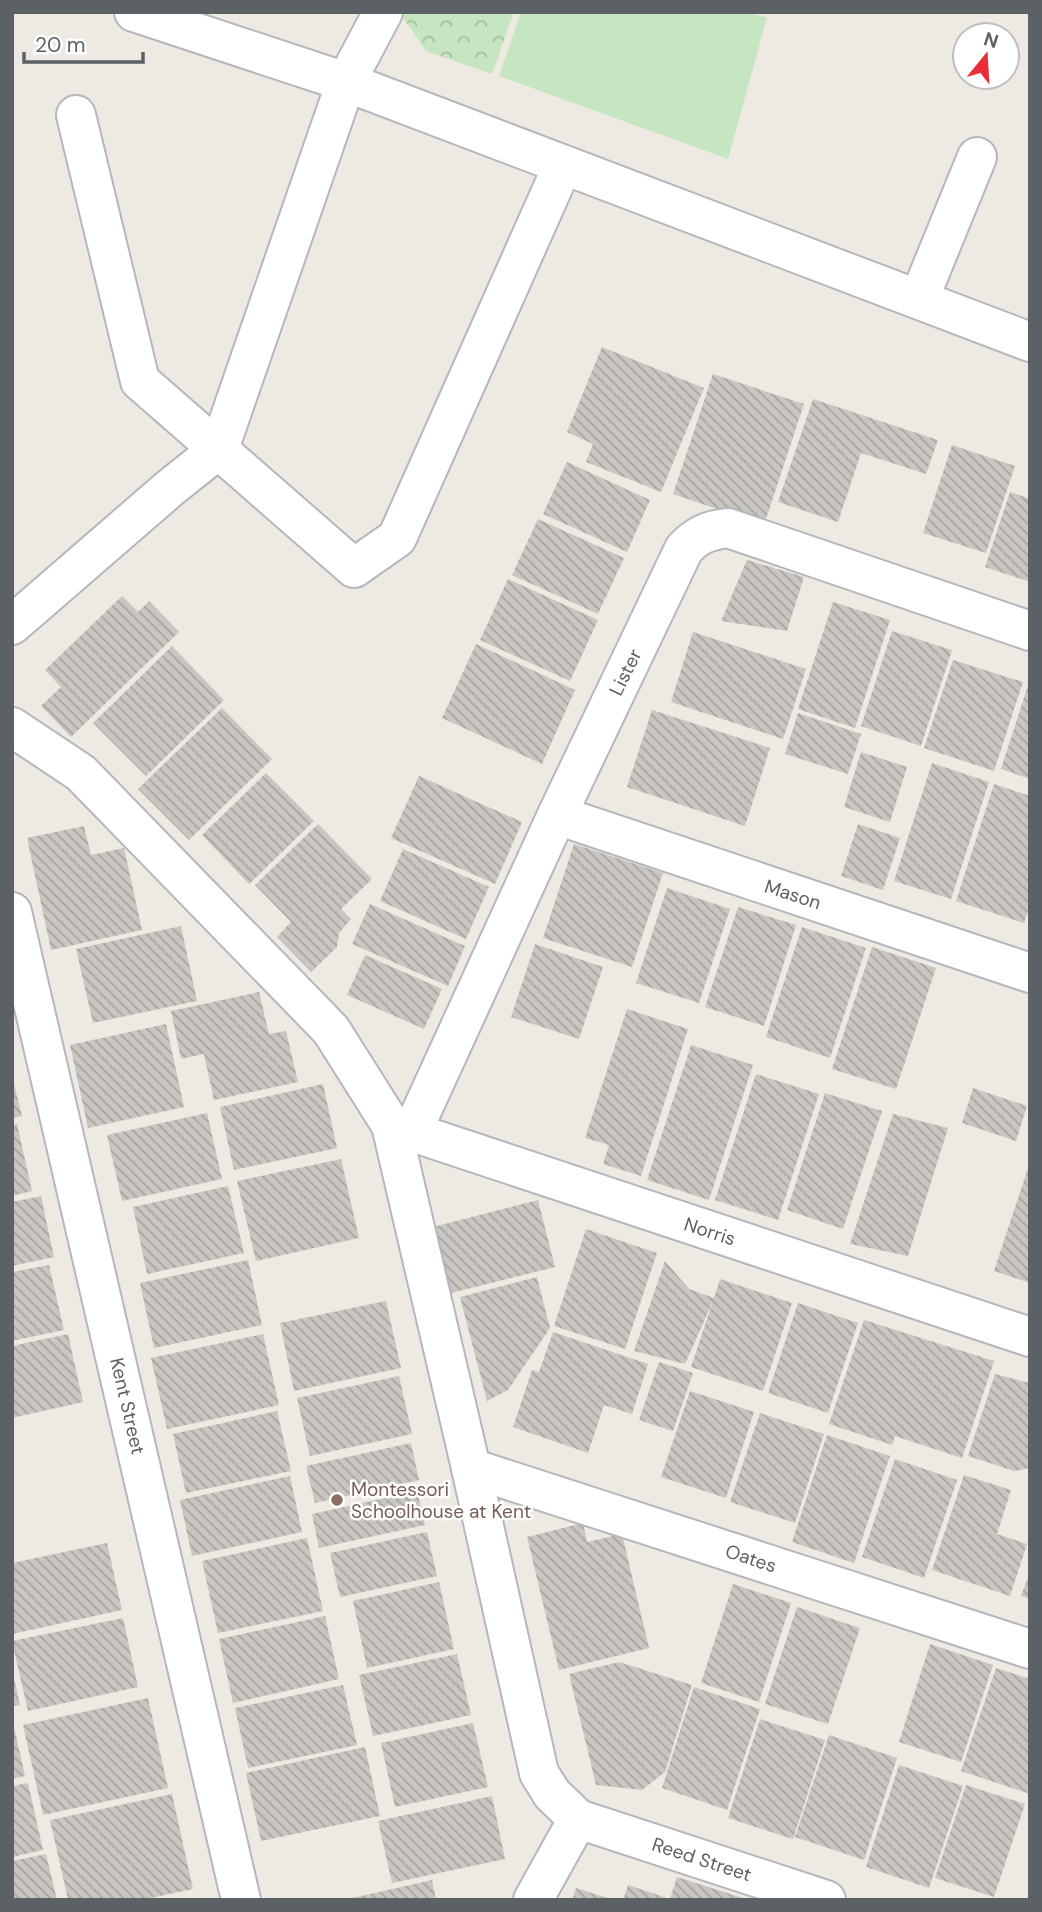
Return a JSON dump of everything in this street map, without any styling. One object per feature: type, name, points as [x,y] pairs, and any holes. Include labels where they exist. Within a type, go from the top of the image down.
[{"type":"street","points":[[134,12],[346,82],[1030,342]]},
{"type":"street","points":[[12,625],[219,449],[346,82],[383,12]]},
{"type":"street","points":[[76,115],[140,381],[354,568],[397,537],[563,165]]},
{"type":"street","points":[[919,299],[977,156]]},
{"type":"street","name":"Lister","points":[[401,1128],[557,815],[684,549],[695,537],[713,529],[728,528],[1030,631]]},
{"type":"street","points":[[12,727],[81,773],[331,1030],[401,1128],[471,1468],[539,1773],[552,1794],[578,1819],[533,1900]]},
{"type":"street","name":"Mason","points":[[557,815],[1030,973]]},
{"type":"street","name":"Kent Street","points":[[12,912],[241,1900]]},
{"type":"street","name":"Norris","points":[[401,1128],[1030,1337]]},
{"type":"street","name":"Oates","points":[[471,1468],[1030,1649]]},
{"type":"street","name":"Reed Street","points":[[578,1819],[826,1900]]},
{"type":"green space","points":[[399,12],[514,12],[492,74],[426,51]]},
{"type":"green space","points":[[521,12],[749,12],[767,18],[728,159],[499,76]]},
{"type":"building","points":[[602,347],[704,388],[661,492],[586,462],[593,444],[567,432]]},
{"type":"building","points":[[713,374],[804,404],[764,525],[673,494]]},
{"type":"building","points":[[813,399],[938,440],[926,474],[861,453],[838,522],[778,502]]},
{"type":"building","points":[[952,445],[1015,466],[986,553],[923,533]]},
{"type":"building","points":[[567,462],[650,500],[627,552],[543,514]]},
{"type":"building","points":[[1010,492],[1030,499],[1030,582],[985,567]]},
{"type":"building","points":[[538,519],[624,558],[598,614],[512,575]]},
{"type":"building","points":[[747,560],[804,577],[787,631],[721,621]]},
{"type":"building","points":[[508,579],[598,620],[570,681],[480,640]]},
{"type":"building","points":[[122,596],[138,612],[149,601],[179,632],[71,737],[41,706],[61,687],[45,670]]},
{"type":"building","points":[[833,602],[890,620],[855,728],[798,709]]},
{"type":"building","points":[[892,631],[952,650],[921,746],[861,726]]},
{"type":"building","points":[[693,632],[806,669],[783,739],[671,702]]},
{"type":"building","points":[[476,644],[575,690],[542,764],[442,718]]},
{"type":"building","points":[[172,646],[224,700],[146,776],[93,723]]},
{"type":"building","points":[[953,660],[1023,682],[994,771],[924,748]]},
{"type":"building","points":[[1030,682],[1030,779],[1001,769]]},
{"type":"building","points":[[222,708],[272,759],[189,840],[138,789]]},
{"type":"building","points":[[652,710],[770,748],[745,826],[627,787]]},
{"type":"building","points":[[798,713],[861,734],[848,774],[785,754]]},
{"type":"building","points":[[861,752],[907,767],[890,822],[844,807]]},
{"type":"building","points":[[932,763],[989,782],[951,899],[894,881]]},
{"type":"building","points":[[266,773],[314,821],[249,884],[202,835]]},
{"type":"building","points":[[419,776],[522,822],[495,884],[391,838]]},
{"type":"building","points":[[994,784],[1030,796],[1030,905],[1024,923],[956,901]]},
{"type":"building","points":[[318,824],[372,879],[341,909],[351,919],[339,933],[337,947],[311,972],[277,937],[291,922],[255,885]]},
{"type":"building","points":[[858,824],[900,838],[883,890],[841,876]]},
{"type":"building","points":[[84,826],[91,855],[124,848],[142,930],[51,950],[27,838]]},
{"type":"building","points":[[574,844],[663,873],[632,967],[543,938]]},
{"type":"building","points":[[403,849],[489,887],[466,939],[380,901]]},
{"type":"building","points":[[667,888],[730,909],[699,1003],[636,983]]},
{"type":"building","points":[[370,904],[465,946],[448,986],[352,944]]},
{"type":"building","points":[[738,907],[796,925],[764,1026],[705,1007]]},
{"type":"building","points":[[181,926],[197,1001],[93,1023],[76,949]]},
{"type":"building","points":[[802,927],[866,948],[830,1058],[766,1037]]},
{"type":"building","points":[[535,944],[603,967],[579,1039],[511,1017]]},
{"type":"building","points":[[872,947],[936,968],[896,1089],[832,1069]]},
{"type":"building","points":[[365,955],[442,989],[424,1029],[347,995]]},
{"type":"building","points":[[259,992],[269,1034],[286,1031],[298,1082],[214,1100],[204,1054],[181,1059],[171,1011]]},
{"type":"building","points":[[627,1009],[688,1029],[641,1176],[603,1164],[609,1145],[585,1138]]},
{"type":"building","points":[[166,1024],[184,1107],[88,1128],[70,1045]]},
{"type":"building","points":[[691,1045],[753,1065],[709,1200],[647,1180]]},
{"type":"building","points":[[756,1074],[819,1094],[778,1220],[715,1200]]},
{"type":"building","points":[[12,1076],[22,1116],[12,1118]]},
{"type":"building","points":[[323,1084],[337,1148],[234,1170],[220,1107]]},
{"type":"building","points":[[973,1088],[1027,1106],[1016,1141],[962,1123]]},
{"type":"building","points":[[825,1093],[882,1111],[843,1229],[787,1210]]},
{"type":"building","points":[[207,1113],[222,1179],[122,1201],[107,1135]]},
{"type":"building","points":[[893,1114],[948,1128],[908,1256],[850,1244]]},
{"type":"building","points":[[17,1124],[32,1191],[12,1196],[12,1125]]},
{"type":"building","points":[[341,1159],[359,1238],[256,1261],[237,1181]]},
{"type":"building","points":[[1030,1162],[1030,1283],[994,1271]]},
{"type":"building","points":[[228,1186],[244,1253],[147,1274],[133,1207]]},
{"type":"building","points":[[41,1196],[54,1257],[12,1266],[12,1202]]},
{"type":"building","points":[[538,1200],[555,1267],[447,1294],[429,1228]]},
{"type":"building","points":[[586,1229],[657,1253],[625,1349],[554,1326]]},
{"type":"building","points":[[248,1260],[262,1325],[154,1348],[140,1283]]},
{"type":"building","points":[[665,1261],[689,1289],[714,1298],[720,1279],[792,1303],[763,1391],[691,1367],[713,1301],[685,1364],[634,1351]]},
{"type":"building","points":[[49,1265],[64,1330],[12,1341],[12,1272]]},
{"type":"building","points":[[537,1277],[550,1328],[508,1390],[487,1401],[460,1297]]},
{"type":"building","points":[[386,1301],[401,1368],[294,1391],[280,1323]]},
{"type":"building","points":[[798,1303],[858,1323],[828,1413],[768,1393]]},
{"type":"building","points":[[864,1320],[994,1361],[962,1458],[895,1436],[892,1445],[829,1424]]},
{"type":"building","points":[[553,1332],[648,1364],[632,1414],[604,1405],[588,1453],[513,1427],[532,1370],[539,1372]]},
{"type":"building","points":[[68,1334],[83,1402],[12,1418],[12,1346]]},
{"type":"building","points":[[263,1334],[279,1405],[167,1429],[151,1358]]},
{"type":"building","points":[[659,1362],[693,1373],[673,1431],[639,1420]]},
{"type":"building","points":[[995,1374],[1030,1383],[1030,1468],[1014,1471],[968,1456]]},
{"type":"building","points":[[399,1376],[412,1434],[310,1456],[297,1398]]},
{"type":"building","points":[[690,1391],[754,1412],[726,1498],[661,1477]]},
{"type":"building","points":[[277,1411],[291,1471],[186,1493],[173,1434]]},
{"type":"building","points":[[760,1413],[824,1434],[795,1523],[730,1502]]},
{"type":"building","points":[[827,1435],[890,1456],[854,1563],[792,1542]]},
{"type":"building","points":[[411,1443],[419,1480],[315,1503],[306,1466]]},
{"type":"building","points":[[895,1459],[957,1480],[924,1578],[862,1557]]},
{"type":"building","points":[[964,1475],[1011,1490],[997,1534],[1027,1544],[1010,1596],[932,1570]]},
{"type":"building","points":[[290,1476],[302,1532],[192,1556],[180,1500]]},
{"type":"building","points":[[417,1491],[425,1525],[319,1548],[312,1514]]},
{"type":"building","points":[[583,1523],[587,1542],[622,1534],[649,1648],[559,1670],[527,1537]]},
{"type":"building","points":[[427,1532],[437,1576],[340,1597],[330,1553]]},
{"type":"building","points":[[307,1538],[323,1611],[218,1633],[202,1561]]},
{"type":"building","points":[[107,1543],[122,1610],[12,1634],[12,1563]]},
{"type":"building","points":[[1030,1572],[1030,1599],[1021,1596]]},
{"type":"building","points":[[439,1582],[454,1649],[367,1668],[353,1601]]},
{"type":"building","points":[[733,1584],[791,1603],[759,1702],[701,1683]]},
{"type":"building","points":[[797,1607],[860,1628],[828,1724],[765,1704]]},
{"type":"building","points":[[325,1616],[339,1679],[233,1703],[219,1639]]},
{"type":"building","points":[[123,1618],[138,1687],[28,1711],[12,1641]]},
{"type":"building","points":[[930,1644],[993,1665],[961,1762],[899,1742]]},
{"type":"building","points":[[457,1654],[471,1715],[373,1736],[359,1675]]},
{"type":"building","points":[[619,1662],[692,1685],[665,1772],[642,1790],[596,1785],[569,1674]]},
{"type":"building","points":[[996,1668],[1030,1679],[1030,1794],[961,1771]]},
{"type":"building","points":[[12,1674],[20,1705],[12,1706]]},
{"type":"building","points":[[343,1685],[357,1745],[248,1768],[235,1708]]},
{"type":"building","points":[[694,1687],[760,1709],[727,1810],[662,1788]]},
{"type":"building","points":[[148,1698],[168,1788],[43,1815],[23,1725]]},
{"type":"building","points":[[760,1719],[825,1740],[793,1839],[728,1818]]},
{"type":"building","points":[[12,1723],[25,1776],[12,1779]]},
{"type":"building","points":[[473,1723],[488,1787],[395,1807],[381,1743]]},
{"type":"building","points":[[829,1735],[897,1758],[864,1860],[795,1837]]},
{"type":"building","points":[[365,1747],[380,1816],[261,1841],[246,1773]]},
{"type":"building","points":[[899,1765],[963,1786],[929,1888],[866,1867]]},
{"type":"building","points":[[28,1783],[43,1850],[12,1857],[12,1786]]},
{"type":"building","points":[[966,1785],[1025,1804],[994,1897],[935,1878]]},
{"type":"building","points":[[172,1794],[193,1889],[141,1900],[68,1900],[50,1820]]},
{"type":"building","points":[[492,1796],[505,1859],[392,1883],[378,1821]]},
{"type":"building","points":[[46,1854],[57,1900],[12,1900],[12,1861]]},
{"type":"building","points":[[677,1877],[746,1900],[623,1900],[628,1885],[670,1899]]},
{"type":"building","points":[[432,1880],[436,1900],[348,1900],[348,1899]]},
{"type":"building","points":[[576,1888],[611,1899],[611,1900],[572,1900]]},
{"type":"place","name":"Montessori Schoolhouse at Kent","points":[[337,1500]]}]
